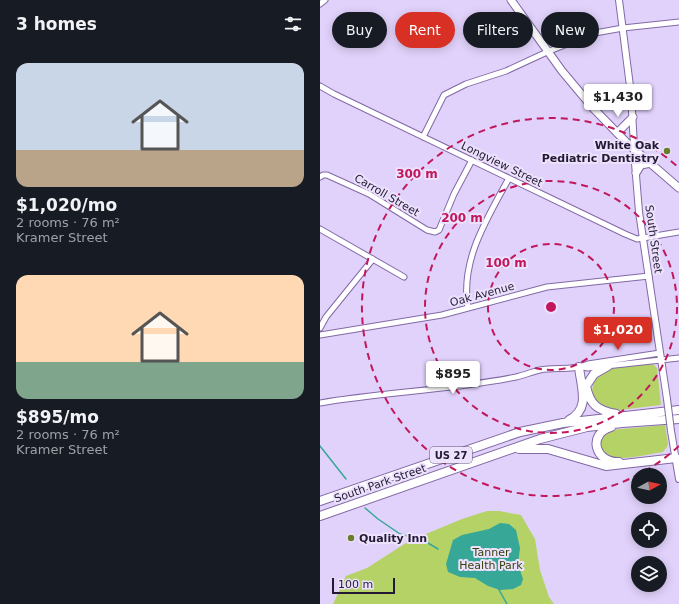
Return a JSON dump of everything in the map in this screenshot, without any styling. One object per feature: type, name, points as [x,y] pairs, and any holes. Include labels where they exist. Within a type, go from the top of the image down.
[{"type":"main road","points":[[511,0],[547,52],[571,82],[617,133],[679,188]]},
{"type":"main road","points":[[617,133],[633,117]]},
{"type":"main road","points":[[636,173],[641,165],[651,163]]},
{"type":"main road","points":[[586,386],[594,374],[608,366]]},
{"type":"main road","points":[[581,367],[590,398],[597,407],[624,419]]},
{"type":"main road","points":[[563,423],[576,416],[581,411],[583,405],[581,367]]},
{"type":"main road","name":"South Park Street","points":[[320,516],[504,450],[562,432],[624,419],[679,410]]},
{"type":"main road","points":[[624,419],[605,428],[597,438],[597,448],[605,459],[618,462],[675,456]]},
{"type":"main road","name":"South Park Street","points":[[320,501],[520,432],[563,423],[624,419],[679,419]]},
{"type":"main road","points":[[504,450],[528,448],[548,449],[606,466],[675,456]]},
{"type":"main road","points":[[405,471],[410,484]]},
{"type":"street","points":[[320,4],[325,0]]},
{"type":"street","name":"South Street","points":[[619,0],[631,94],[634,149],[643,238],[679,479]]},
{"type":"street","points":[[423,137],[444,95],[466,84],[506,70],[595,33],[623,28],[679,22]]},
{"type":"street","name":"Longview Street","points":[[320,86],[637,239],[679,232]]},
{"type":"street","name":"Carroll Street","points":[[320,177],[327,175],[369,194],[427,230],[435,232],[439,230],[454,194],[472,160]]},
{"type":"street","points":[[468,308],[466,286],[472,255],[480,234],[509,178]]},
{"type":"street","points":[[320,229],[404,277]]},
{"type":"street","points":[[320,328],[326,317],[372,259]]},
{"type":"street","name":"Oak Avenue","points":[[320,335],[442,315],[483,303],[547,288],[649,276]]},
{"type":"street","points":[[581,367],[588,364],[660,356],[679,358]]},
{"type":"street","points":[[320,403],[517,377],[546,369],[608,366],[660,356]]},
{"type":"green space","points":[[651,362],[657,368],[661,405],[612,411],[603,409],[592,397],[592,388],[595,380],[603,371],[617,366]]},
{"type":"green space","points":[[665,425],[668,444],[663,452],[616,458],[609,457],[602,452],[600,443],[602,437],[610,430]]},
{"type":"green space","name":"Tanner Health Park","points":[[487,511],[499,511],[521,515],[535,539],[540,570],[549,597],[554,604],[333,604],[346,576],[367,568],[409,541],[462,519]]},
{"type":"shaded area","points":[[500,523],[509,524],[516,530],[520,548],[518,564],[523,579],[521,585],[513,589],[500,590],[488,586],[475,578],[460,577],[448,572],[446,564],[453,540],[462,535],[489,529]]},
{"type":"waterway","points":[[320,446],[346,479]]},
{"type":"waterway","points":[[365,508],[400,534],[423,540],[438,549]]},
{"type":"waterway","points":[[498,588],[507,604]]},
{"type":"place","name":"White Oak Pediatric Dentistry","points":[[667,151]]},
{"type":"place","name":"Quality Inn","points":[[351,538]]}]
